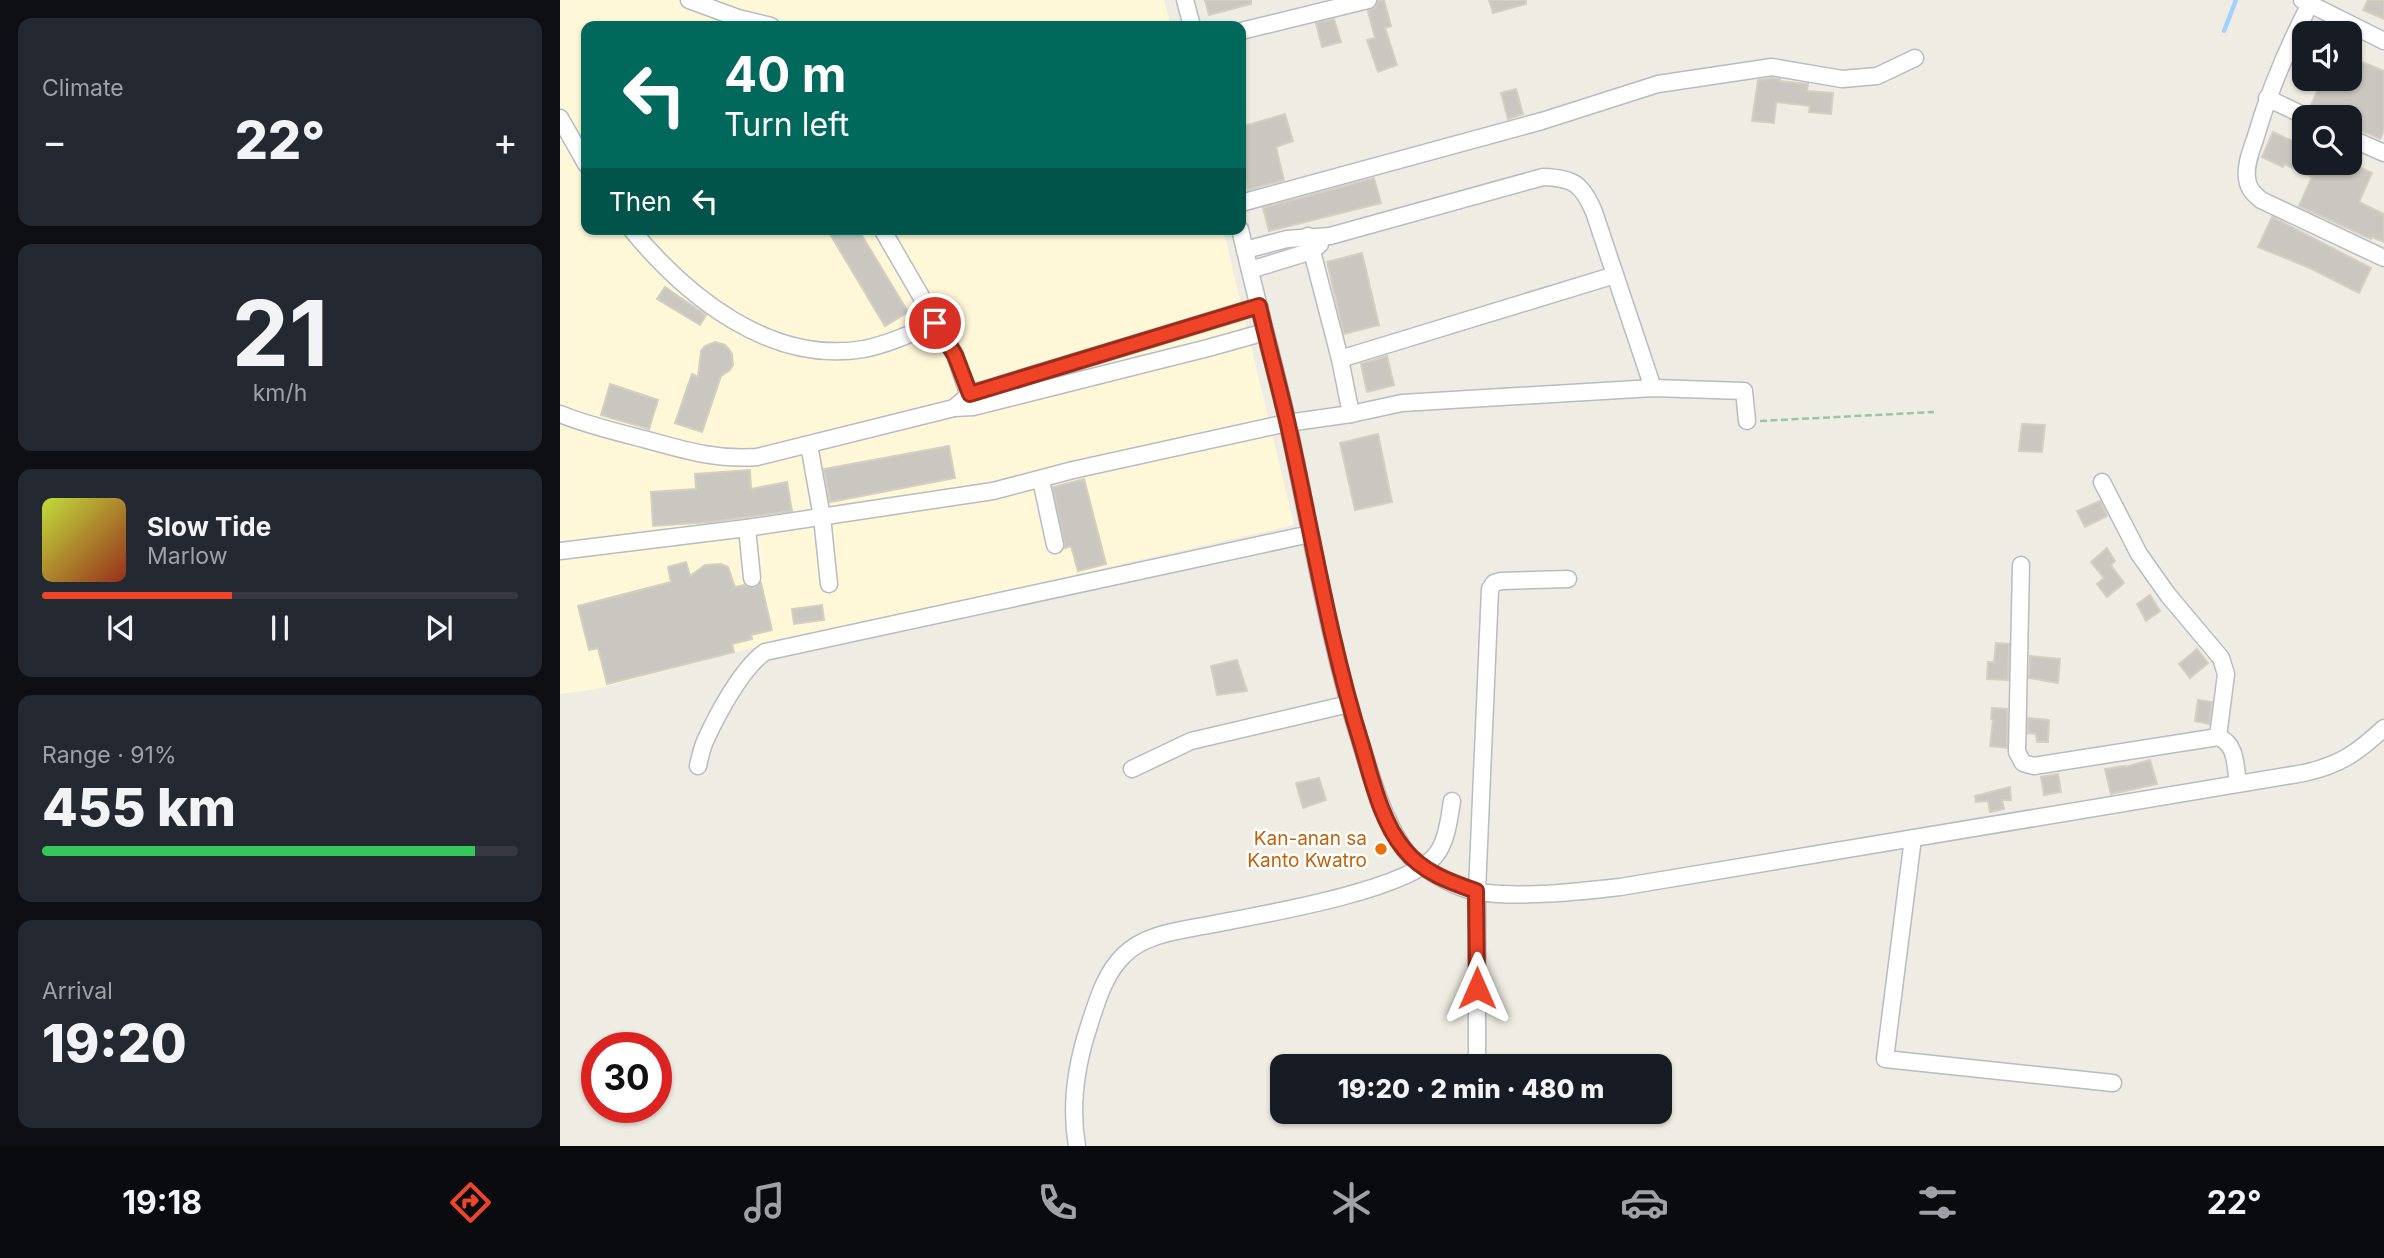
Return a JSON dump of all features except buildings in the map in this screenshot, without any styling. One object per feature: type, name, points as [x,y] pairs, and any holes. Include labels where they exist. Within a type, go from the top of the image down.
[{"type":"street","points":[[688,0],[750,21]]},
{"type":"street","points":[[1185,0],[1191,21]]},
{"type":"street","points":[[1246,30],[1368,0]]},
{"type":"street","points":[[2384,41],[2308,1],[2267,99],[2247,170],[2252,193],[2262,200],[2384,258]]},
{"type":"street","points":[[1246,202],[1542,121],[1657,84],[1772,67],[1842,79],[1877,76],[1915,58]]},
{"type":"street","points":[[2267,99],[2292,110]]},
{"type":"street","points":[[560,118],[581,155]]},
{"type":"street","points":[[2362,143],[2384,153]]},
{"type":"street","points":[[1250,270],[1330,236],[1543,177],[1574,181],[1586,192],[1653,388]]},
{"type":"street","points":[[636,235],[655,259],[693,293],[754,332],[776,340],[835,352],[864,349],[888,343],[935,323]]},
{"type":"street","points":[[885,235],[955,355],[972,401]]},
{"type":"street","points":[[1241,235],[1287,423],[1349,704],[1376,791],[1390,825],[1404,849],[1424,867],[1450,882],[1476,891],[1550,894],[1608,888],[1913,838],[2328,768],[2355,753],[2384,728]]},
{"type":"street","points":[[1245,250],[1310,243]]},
{"type":"street","points":[[1310,243],[1340,359],[1351,414]]},
{"type":"street","points":[[1340,359],[1615,275]]},
{"type":"street","points":[[560,414],[619,433],[708,456],[730,459],[757,457],[954,408],[1259,306]]},
{"type":"street","points":[[1217,319],[1224,343]]},
{"type":"street","points":[[972,401],[1265,332]]},
{"type":"street","points":[[560,551],[747,528],[993,491],[1073,470],[1287,423],[1402,403],[1653,388],[1744,391],[1747,422]]},
{"type":"street","points":[[809,445],[822,517],[829,584]]},
{"type":"street","points":[[1041,480],[1055,545]]},
{"type":"street","points":[[2102,482],[2139,554],[2168,595],[2221,658],[2226,674],[2218,737]]},
{"type":"street","points":[[747,528],[752,578]]},
{"type":"street","points":[[698,766],[704,741],[719,714],[747,670],[765,652],[1310,534]]},
{"type":"street","points":[[2021,565],[2017,752],[2023,763],[2034,766],[2218,737],[2224,739],[2232,748],[2238,783]]},
{"type":"street","points":[[1477,1054],[1476,891],[1490,589],[1494,583],[1501,581],[1569,579]]},
{"type":"street","points":[[1132,769],[1191,741],[1349,704]]},
{"type":"street","points":[[1077,1146],[1073,1123],[1080,1052],[1111,970],[1125,953],[1145,941],[1174,932],[1336,898],[1369,889],[1424,867],[1442,846],[1452,801]]},
{"type":"street","points":[[1913,838],[1885,1059],[2113,1083]]},
{"type":"path","points":[[1747,422],[1934,412]]},
{"type":"shaded area","points":[[560,0],[1164,0],[1170,21],[581,21],[581,235],[1224,235],[1294,525],[756,647],[596,689],[560,694]]},
{"type":"waterway","points":[[2224,31],[2236,0]]},
{"type":"place","name":"Kan-anan sa Kanto Kwatro","points":[[1381,849]]},
{"type":"route","points":[[935,323],[955,355],[970,394],[1259,306],[1349,704],[1376,791],[1390,825],[1404,849],[1424,867],[1450,882],[1476,891],[1477,988]]}]
